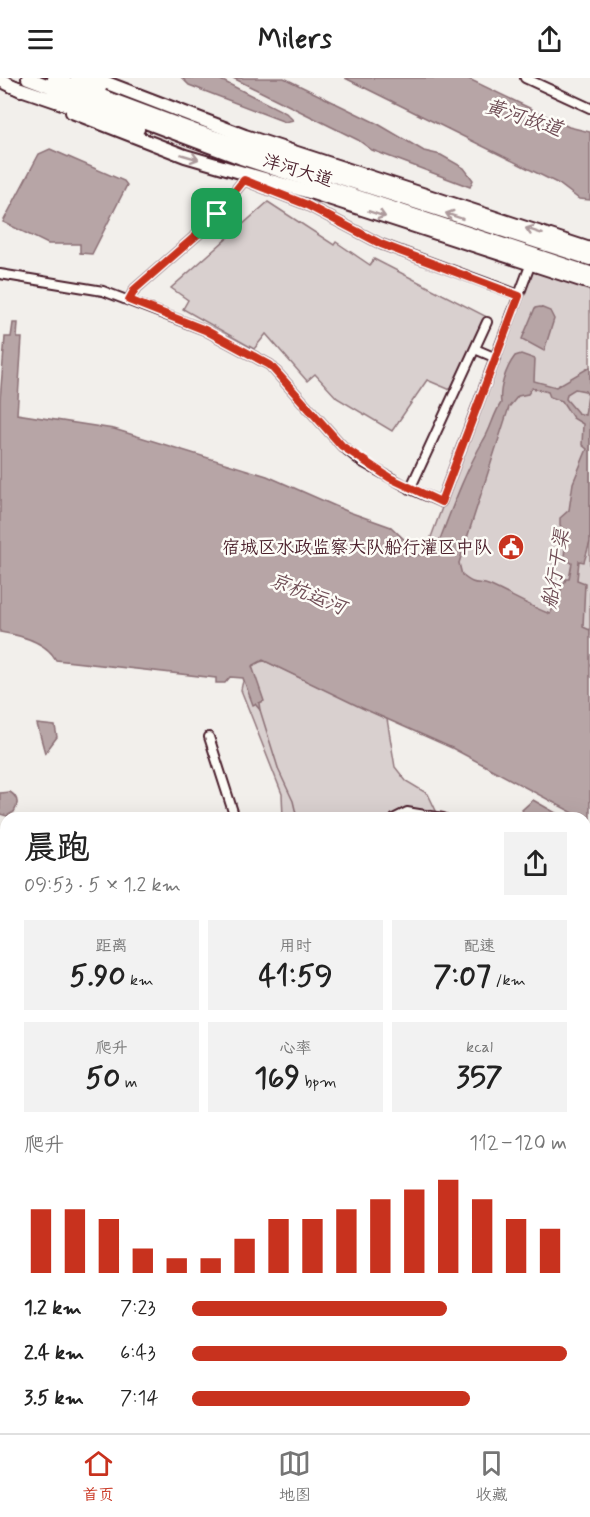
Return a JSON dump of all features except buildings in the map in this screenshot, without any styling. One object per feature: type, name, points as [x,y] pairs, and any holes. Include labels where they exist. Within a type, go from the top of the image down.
[{"type":"main road","name":"洋河大道","points":[[27,78],[245,155],[589,249]]},
{"type":"main road","name":"洋河大道","points":[[54,78],[245,155]]},
{"type":"main road","points":[[77,78],[245,155]]},
{"type":"main road","name":"洋河大道","points":[[94,78],[245,136],[589,249]]},
{"type":"main road","name":"洋河大道","points":[[6,83],[185,156],[245,172],[590,283]]},
{"type":"main road","points":[[6,83],[188,145],[245,155]]},
{"type":"main road","name":"洋河大道","points":[[264,159],[590,273]]},
{"type":"street","points":[[525,78],[590,108]]},
{"type":"street","points":[[129,300],[135,289],[206,227],[244,180],[305,204],[381,244],[519,296]]},
{"type":"street","points":[[0,274],[103,291],[205,330],[270,365],[342,446],[362,462],[410,489],[441,502],[531,263]]},
{"type":"street","points":[[410,489],[487,322]]},
{"type":"street","points":[[475,349],[495,358]]},
{"type":"street","points":[[209,736],[234,812]]},
{"type":"shaded area","points":[[268,202],[334,245],[336,242],[370,265],[374,259],[487,317],[453,391],[427,380],[392,431],[337,398],[315,374],[307,381],[266,334],[254,349],[183,309],[188,300],[171,288]]},
{"type":"shaded area","points":[[531,267],[590,287],[590,635],[420,567]]},
{"type":"shaded area","points":[[265,661],[387,719],[395,767],[406,781],[428,794],[437,812],[283,812],[282,794],[241,690],[248,671]]},
{"type":"water","points":[[182,78],[217,78],[286,113],[293,120],[285,122],[189,85]]},
{"type":"water","points":[[233,78],[284,78],[378,124],[424,151],[441,155],[464,168],[473,180],[470,187],[372,150],[358,140]]},
{"type":"water","name":"黄河故道","points":[[345,78],[467,78],[569,127],[590,132],[590,200],[579,199],[559,184]]},
{"type":"water","points":[[50,149],[124,181],[127,185],[92,254],[80,253],[80,244],[48,244],[3,222],[39,154]]},
{"type":"water","points":[[540,307],[550,311],[554,319],[544,351],[522,339],[535,308]]},
{"type":"water","name":"京杭运河","points":[[13,323],[18,323],[17,338],[22,338],[17,414],[114,429],[267,476],[349,512],[391,527],[411,546],[404,551],[406,556],[427,554],[437,547],[464,480],[501,403],[504,379],[515,356],[521,354],[535,359],[534,381],[556,387],[590,367],[590,542],[584,562],[579,561],[577,580],[585,583],[583,627],[590,630],[590,812],[571,812],[452,748],[263,660],[252,666],[264,701],[259,703],[260,710],[255,704],[253,705],[243,678],[230,677],[225,683],[216,683],[216,678],[56,660],[52,653],[39,644],[23,637],[0,632],[0,400],[5,337],[11,337]],"holes":[[[532,388],[548,392],[550,397],[562,401],[573,418],[583,424],[582,445],[587,449],[573,483],[569,510],[560,518],[560,525],[566,534],[564,558],[572,563],[569,579],[566,579],[550,614],[491,586],[474,583],[462,575],[459,563],[509,407],[518,396],[528,394]],[[575,389],[585,391],[588,395],[585,415],[578,413],[566,399],[567,394]]]},
{"type":"water","points":[[37,724],[55,726],[57,737],[45,753]]},
{"type":"water","points":[[10,792],[15,796],[17,806],[14,812],[0,812],[0,793]]},
{"type":"water","points":[[533,800],[554,812],[523,812],[522,810]]},
{"type":"waterway","points":[[260,710],[279,771],[296,812]]},
{"type":"place","name":"宿城区水政监察大队船行灌区中队","points":[[511,547]]},
{"type":"route","points":[[244,180],[248,180],[269,192],[318,210],[343,226],[381,244],[519,296],[441,502],[390,478],[362,462],[342,446],[287,381],[270,365],[205,330],[129,300],[135,289],[196,237],[217,214],[244,180]]},
{"type":"water label","name":"船行干渠","points":[[555,569]]}]
